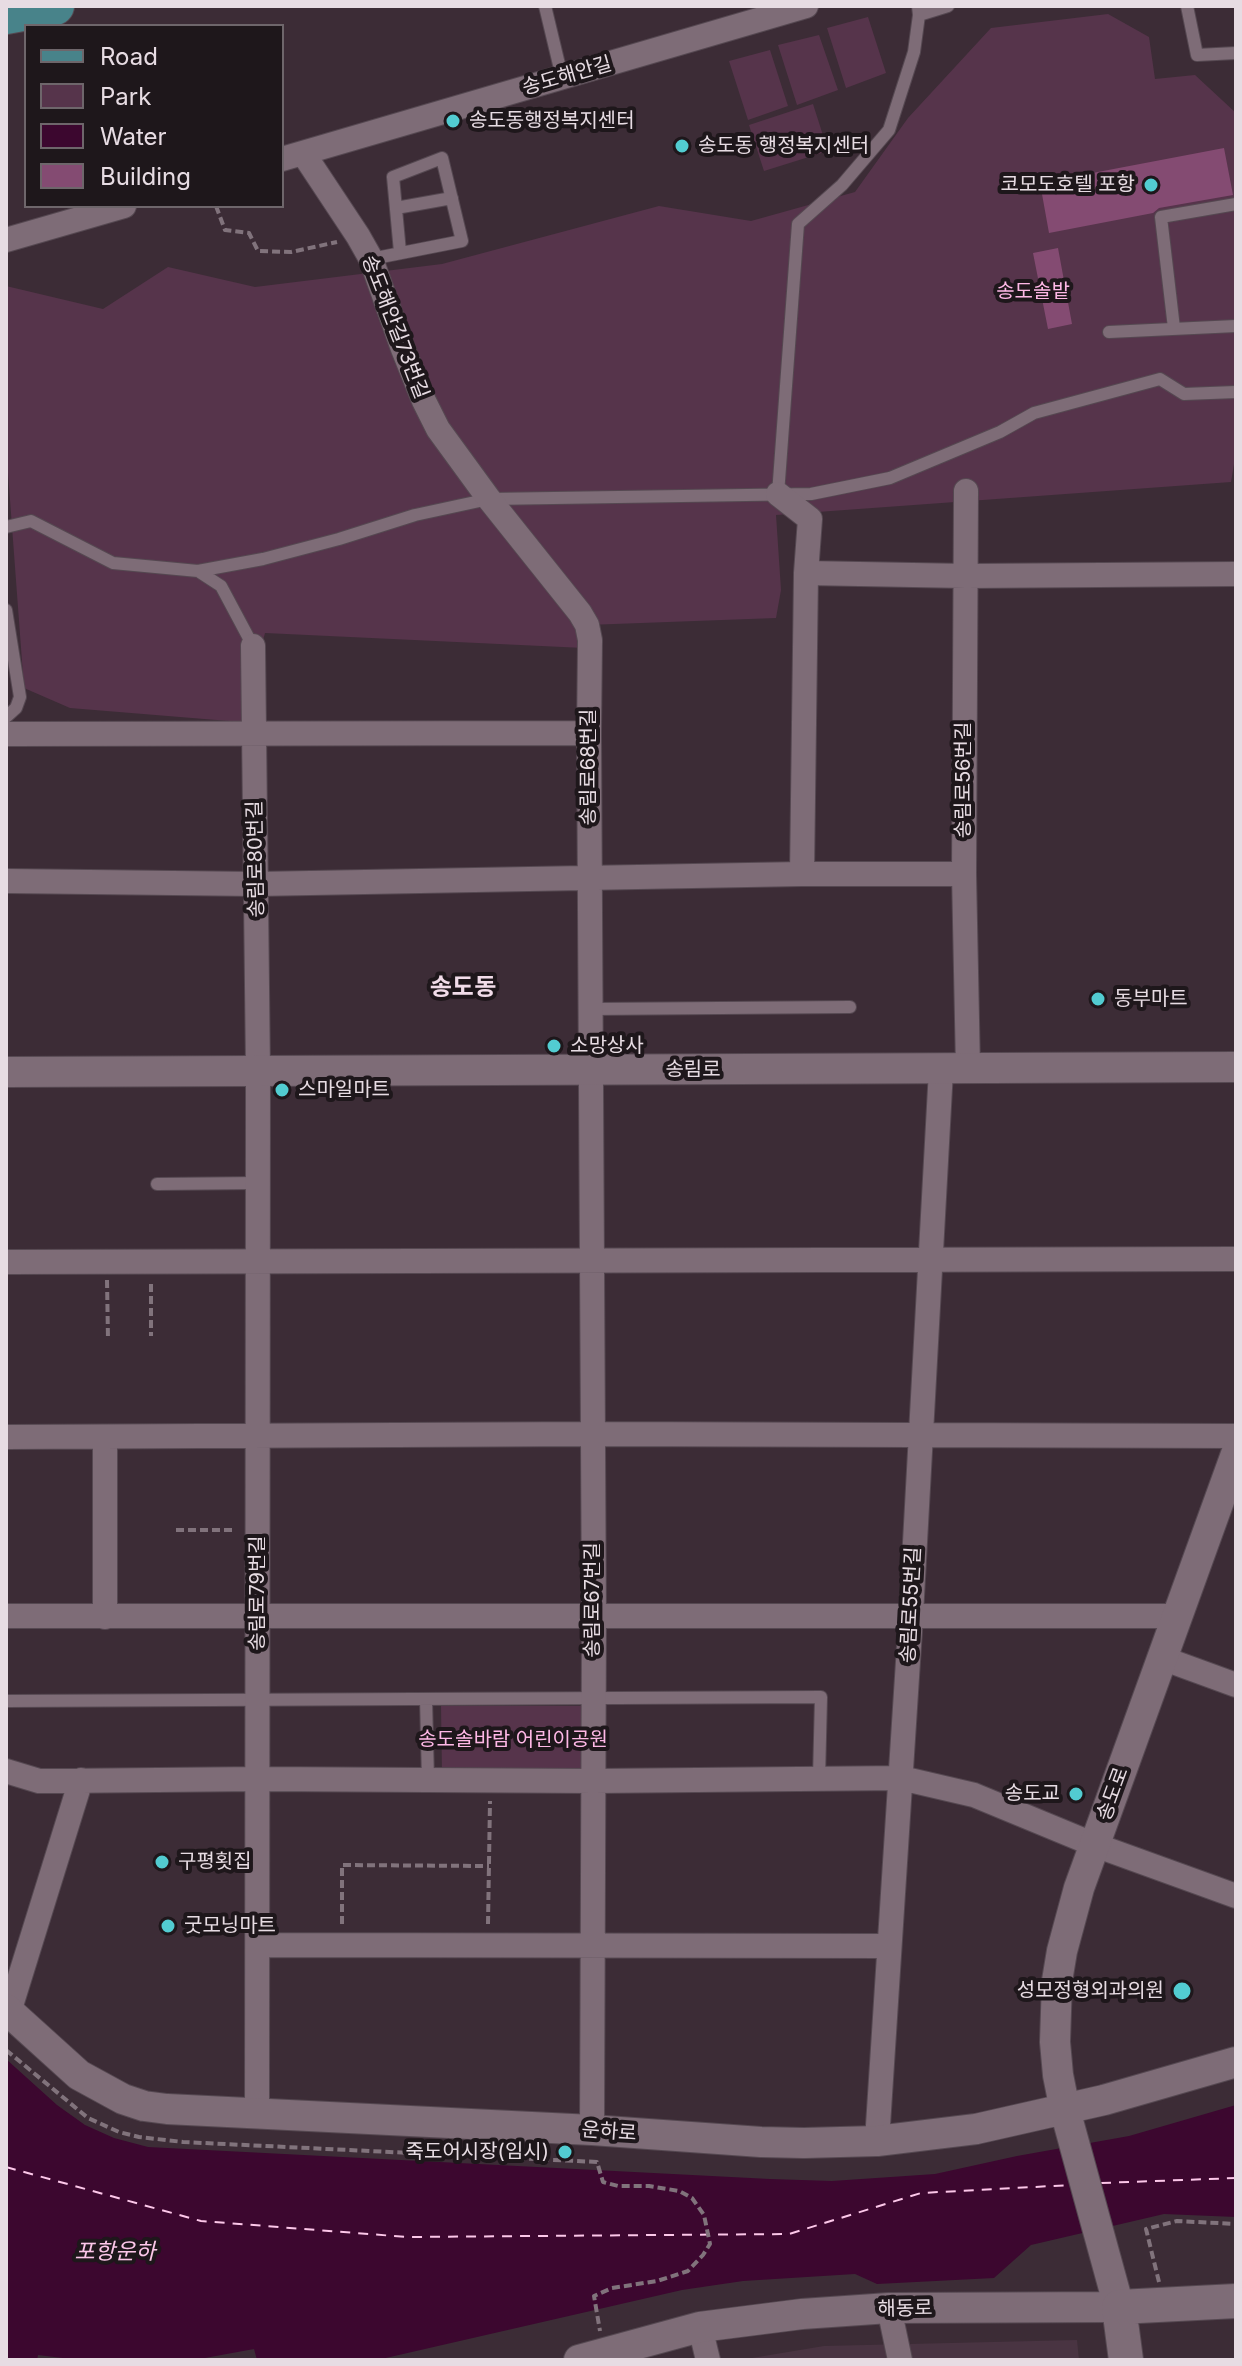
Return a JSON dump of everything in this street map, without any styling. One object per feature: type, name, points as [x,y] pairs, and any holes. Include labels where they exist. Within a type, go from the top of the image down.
[{"type":"main road","points":[[6,15],[55,6]]},
{"type":"main road","name":"해동로","points":[[1119,2307],[1236,2301]]},
{"type":"main road","points":[[1119,2307],[1126,2360]]},
{"type":"street","name":"송도해안길","points":[[292,156],[806,6]]},
{"type":"street","name":"송도해안길73번길","points":[[292,156],[358,236],[371,259],[424,401],[438,429],[489,499]]},
{"type":"street","points":[[6,240],[117,208]]},
{"type":"street","name":"송림로56번길","points":[[954,1069],[964,874],[966,491]]},
{"type":"street","points":[[778,494],[810,519],[806,573],[802,874]]},
{"type":"street","name":"송림로68번길","points":[[489,499],[580,613],[590,640],[590,1070]]},
{"type":"street","points":[[806,573],[966,576],[1236,574]]},
{"type":"street","name":"송림로80번길","points":[[253,646],[258,1071]]},
{"type":"street","points":[[6,734],[589,733]]},
{"type":"street","points":[[6,881],[256,884],[964,874]]},
{"type":"street","name":"송림로","points":[[6,1072],[1236,1067]]},
{"type":"street","name":"송림로55번길","points":[[877,2141],[930,1259],[954,1069]]},
{"type":"street","name":"송림로67번길","points":[[590,1070],[594,1617],[592,2130]]},
{"type":"street","name":"송림로79번길","points":[[257,2114],[258,1071]]},
{"type":"street","points":[[6,1262],[1236,1259]]},
{"type":"street","points":[[6,1437],[591,1434],[1236,1436]]},
{"type":"street","points":[[105,1437],[105,1617]]},
{"type":"street","name":"송도로","points":[[1119,2307],[1058,2075],[1055,2042],[1057,1981],[1069,1919],[1234,1466]]},
{"type":"street","points":[[6,1616],[1177,1616]]},
{"type":"street","points":[[1162,1658],[1236,1685]]},
{"type":"street","points":[[6,1771],[39,1781],[901,1778],[974,1795],[1095,1845],[1236,1896]]},
{"type":"street","points":[[8,2011],[81,1780]]},
{"type":"street","points":[[258,1945],[889,1946]]},
{"type":"street","name":"운하로","points":[[8,2011],[79,2075],[123,2099],[144,2106],[775,2142],[877,2141],[976,2129],[1065,2110],[1236,2062]]},
{"type":"street","name":"해동로","points":[[596,2358],[700,2327],[802,2314],[889,2308],[1119,2307]]},
{"type":"street","points":[[889,2308],[900,2360]]},
{"type":"street","points":[[700,2327],[708,2360]]},
{"type":"lane","points":[[545,6],[562,77]]},
{"type":"lane","points":[[778,494],[798,224],[842,185],[889,130],[914,52],[918,10],[948,6]]},
{"type":"lane","points":[[1187,6],[1197,55],[1236,54]]},
{"type":"lane","points":[[1201,62],[1236,54]]},
{"type":"lane","points":[[371,259],[462,241],[442,158],[393,177],[400,252]]},
{"type":"lane","points":[[396,208],[452,198]]},
{"type":"lane","points":[[1174,328],[1161,217],[1236,204]]},
{"type":"lane","points":[[1109,332],[1236,326]]},
{"type":"lane","points":[[6,527],[31,521],[113,563],[198,571],[263,559],[415,515],[489,499],[811,494],[890,478],[1000,432],[1034,413],[1160,379],[1184,394],[1236,392]]},
{"type":"lane","points":[[198,571],[221,586],[253,646]]},
{"type":"lane","points":[[6,610],[20,697],[16,708],[6,717]]},
{"type":"lane","points":[[590,1009],[850,1007]]},
{"type":"lane","points":[[157,1184],[258,1183]]},
{"type":"lane","points":[[6,1701],[821,1697],[819,1778]]},
{"type":"lane","points":[[426,1699],[428,1780]]},
{"type":"path","points":[[217,208],[225,230],[249,233],[258,251],[291,252],[358,236]]},
{"type":"path","points":[[107,1261],[108,1339]]},
{"type":"path","points":[[151,1261],[151,1336]]},
{"type":"path","points":[[176,1530],[258,1531]]},
{"type":"path","points":[[488,1946],[490,1781]]},
{"type":"path","points":[[343,1946],[342,1865],[489,1866]]},
{"type":"path","points":[[597,2162],[603,2182],[679,2191],[692,2198],[704,2215],[710,2244],[688,2271],[657,2281],[612,2288],[594,2296],[598,2320]]},
{"type":"path","points":[[1165,2303],[1146,2229],[1177,2221],[1236,2224]]},
{"type":"shaded area","points":[[1077,2340],[1079,2360],[740,2360],[824,2346]]},
{"type":"green space","name":"송도솔밭","points":[[1108,14],[1149,37],[1155,79],[1195,75],[1236,113],[1236,452],[1231,482],[776,515],[781,590],[776,618],[587,625],[584,648],[265,633],[241,722],[70,708],[24,688],[6,446],[6,286],[103,309],[168,267],[255,287],[442,264],[659,206],[751,221],[855,192],[908,118],[991,28]]},
{"type":"green space","points":[[868,17],[886,73],[846,88],[827,28]]},
{"type":"green space","points":[[819,35],[838,90],[797,105],[778,45]]},
{"type":"green space","points":[[770,50],[788,106],[748,120],[729,61]]},
{"type":"green space","points":[[813,104],[828,151],[764,171],[749,125]]},
{"type":"green space","name":"송도솔바람 어린이공원","points":[[441,1706],[585,1706],[584,1774],[442,1774]]},
{"type":"water","name":"포항운하","points":[[6,2059],[57,2105],[85,2125],[114,2138],[148,2147],[770,2179],[832,2181],[935,2174],[1129,2136],[1236,2105],[1236,2217],[1164,2214],[1031,2245],[994,2278],[877,2284],[855,2274],[743,2281],[682,2290],[377,2360],[257,2360],[254,2349],[194,2360],[79,2360],[38,2355],[37,2360],[6,2360]]},
{"type":"building","points":[[1224,148],[1233,195],[1049,233],[1040,183]]},
{"type":"building","points":[[1058,248],[1072,324],[1048,329],[1033,253]]},
{"type":"ferry route","points":[[6,2167],[201,2221],[407,2237],[789,2234],[921,2193],[1071,2185]]},
{"type":"ferry route","points":[[1101,2183],[1236,2178]]},
{"type":"place","name":"송도동행정복지센터","points":[[453,121]]},
{"type":"place","name":"송도동 행정복지센터","points":[[682,146]]},
{"type":"place","name":"코모도호텔 포항","points":[[1151,185]]},
{"type":"place","name":"동부마트","points":[[1098,999]]},
{"type":"place","name":"소망상사","points":[[554,1046]]},
{"type":"place","name":"스마일마트","points":[[282,1090]]},
{"type":"place","name":"송도교","points":[[1076,1794]]},
{"type":"place","name":"구평횟집","points":[[162,1862]]},
{"type":"place","name":"굿모닝마트","points":[[168,1926]]},
{"type":"place","name":"성모정형외과의원","points":[[1182,1991]]},
{"type":"place","name":"죽도어시장(임시)","points":[[565,2152]]},
{"type":"district","name":"송도동","points":[[463,988]]}]
